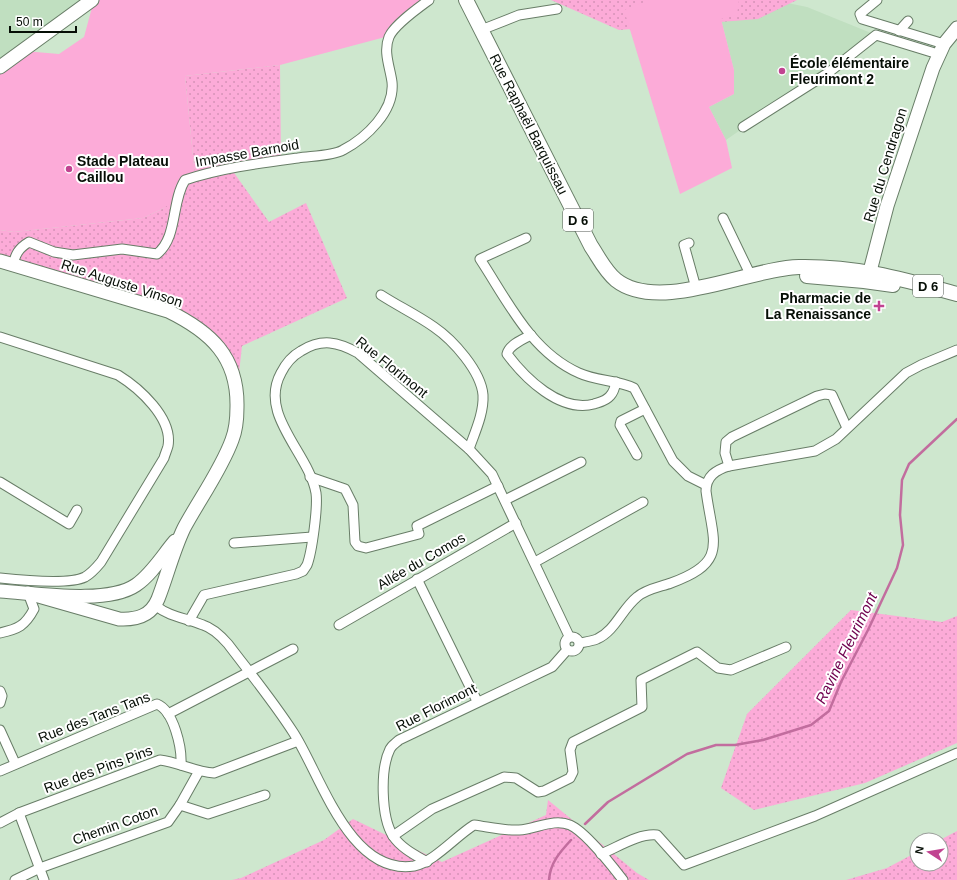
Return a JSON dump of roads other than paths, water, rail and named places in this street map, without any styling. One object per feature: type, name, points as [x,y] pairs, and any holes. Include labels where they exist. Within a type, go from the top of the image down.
[{"type":"main road","points":[[0,67],[92,0]]},
{"type":"main road","name":"Rue Raphaël Barquissau","points":[[469,3],[546,160],[606,271],[617,281],[627,286],[644,291],[679,291],[752,276],[843,279],[957,294]]},
{"type":"main road","name":"Rue du Cendragon","points":[[870,271],[890,199],[941,49],[957,28]]},
{"type":"main road","name":"Rue Auguste Vinson","points":[[0,262],[168,311],[192,322],[205,333],[228,361],[234,375],[237,391],[237,416],[232,440],[183,530],[157,602],[148,614],[135,618],[119,618],[102,615],[24,592]]},
{"type":"main road","points":[[752,276],[798,272],[831,272],[864,276],[870,271]]},
{"type":"main road","name":"Rue Raphaël Barquissau","points":[[870,271],[957,294]]},
{"type":"main road","name":"Rue Auguste Vinson","points":[[0,591],[94,596],[117,594],[142,580],[183,530]]},
{"type":"main road","points":[[142,580],[155,589],[157,602]]},
{"type":"main road","points":[[102,615],[106,601],[117,594]]},
{"type":"street","name":"Impasse Barnoid","points":[[13,266],[15,257],[21,247],[29,242],[54,252],[73,255],[122,249],[157,254],[164,248],[169,237],[178,194],[185,180],[281,160],[341,151],[355,143],[367,135],[388,105],[392,84],[387,54],[389,36],[397,27],[429,0]]},
{"type":"street","points":[[877,0],[860,14],[860,17],[899,31],[941,49]]},
{"type":"street","points":[[482,30],[519,15],[557,9]]},
{"type":"street","points":[[899,31],[908,21]]},
{"type":"street","points":[[743,127],[828,73],[876,35],[941,49]]},
{"type":"street","points":[[723,218],[752,276]]},
{"type":"street","points":[[526,238],[480,259],[531,335],[540,346],[569,368],[579,373],[634,388],[679,470],[706,485]]},
{"type":"street","points":[[689,243],[684,244],[696,288]]},
{"type":"street","points":[[381,295],[435,327],[468,361],[476,373],[482,390],[482,406],[468,449]]},
{"type":"street","points":[[531,335],[512,346],[508,350],[507,354],[527,377],[554,396],[574,404],[588,406],[604,402],[608,399],[611,396],[616,382]]},
{"type":"street","points":[[0,337],[118,375],[125,379],[148,399],[162,418],[168,445],[164,458],[101,562],[92,573],[83,578],[67,580],[4,579]]},
{"type":"street","name":"Rue Florimont","points":[[189,621],[204,594],[303,571],[309,560],[316,494],[310,477],[277,410],[274,395],[276,381],[284,366],[293,355],[306,348],[333,342],[346,346],[358,354],[468,449],[492,474],[569,636]]},
{"type":"street","points":[[580,643],[578,639],[573,636],[569,636],[564,642],[567,650],[576,650],[580,643],[598,638],[611,628],[631,602],[641,594],[690,576],[707,564],[714,550],[706,485],[712,474],[729,466],[815,450],[830,443],[906,373],[957,350]]},
{"type":"street","points":[[729,466],[725,453],[726,442],[732,437],[817,396],[825,394],[832,395],[848,428]]},
{"type":"street","points":[[637,455],[620,425],[621,421],[645,409]]},
{"type":"street","points":[[505,500],[581,462]]},
{"type":"street","points":[[310,477],[345,489],[353,506],[355,542],[358,546],[366,548],[419,534],[417,526],[498,486]]},
{"type":"street","points":[[0,482],[69,524],[77,510]]},
{"type":"street","points":[[535,562],[589,533],[626,510],[643,502]]},
{"type":"street","name":"Allée du Comos","points":[[339,625],[516,523]]},
{"type":"street","points":[[234,543],[312,537]]},
{"type":"street","points":[[0,633],[17,629],[28,619],[34,609],[24,592],[4,579]]},
{"type":"street","points":[[416,580],[477,701]]},
{"type":"street","points":[[157,602],[172,616],[204,625],[216,632],[228,644],[251,673],[294,733],[339,820],[351,836],[364,849],[376,857],[390,863],[413,866],[427,862],[474,825],[520,830],[550,824],[570,825],[601,854],[623,880]]},
{"type":"street","points":[[393,836],[432,809],[504,777],[516,778],[538,792],[544,791],[570,778],[573,772],[570,750],[573,742],[642,707],[641,680],[697,652],[718,668],[731,670],[786,647]]},
{"type":"street","points":[[168,714],[251,673],[293,649]]},
{"type":"street","name":"Rue Florimont","points":[[427,862],[406,850],[393,836],[387,821],[384,786],[386,762],[391,747],[399,740],[477,701],[552,667],[567,650]]},
{"type":"street","points":[[0,691],[2,696],[0,703]]},
{"type":"street","name":"Rue des Tans Tans","points":[[0,770],[157,704],[162,706],[168,714],[182,750],[181,765]]},
{"type":"street","points":[[0,730],[16,763]]},
{"type":"street","name":"Rue des Pins Pins","points":[[0,823],[19,813],[160,760],[198,771],[214,773],[298,741]]},
{"type":"street","points":[[601,854],[641,836],[657,835],[684,865],[815,816],[957,754]]},
{"type":"street","name":"Chemin Coton","points":[[15,880],[40,868],[168,822],[180,805],[198,771]]},
{"type":"street","points":[[180,805],[208,814],[265,795]]},
{"type":"street","points":[[19,813],[44,880]]},
{"type":"waterway","name":"Ravine Fleurimont","points":[[585,824],[608,802],[687,754],[716,745],[735,745],[763,740],[811,725],[829,711],[841,682],[868,630],[897,568],[903,545],[900,515],[902,480],[909,464],[957,419]]},
{"type":"waterway","name":"Ravine Fleurimont","points":[[549,880],[551,868],[559,853],[571,840]]},
{"type":"place","name":"École élémentaire Fleurimont 2","points":[[782,71]]},
{"type":"place","name":"Stade Plateau Caillou","points":[[69,169]]},
{"type":"place","name":"Pharmacie de La Renaissance","points":[[879,306]]}]
